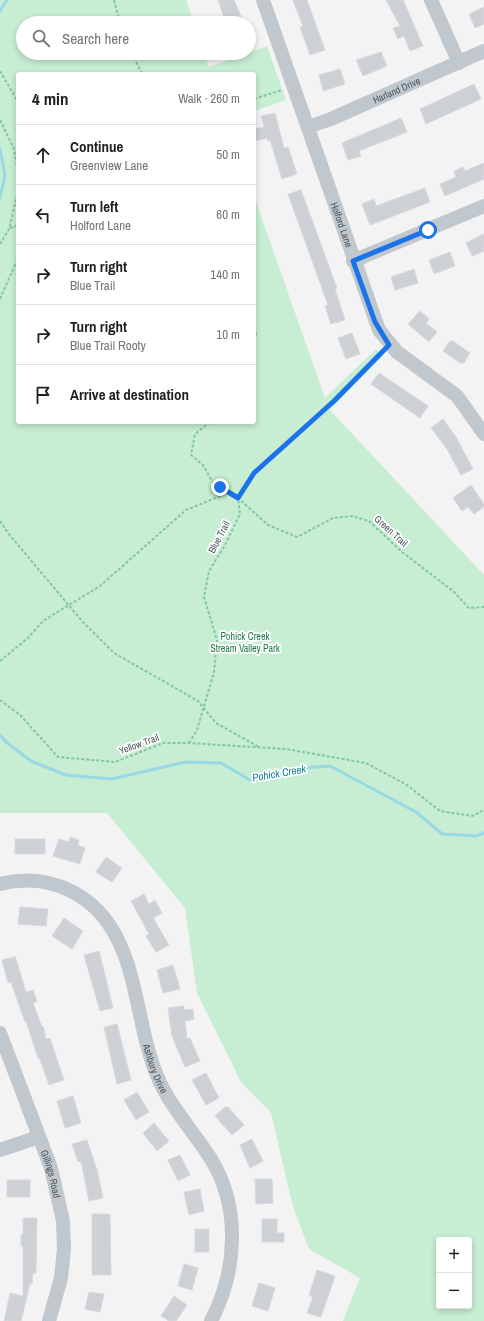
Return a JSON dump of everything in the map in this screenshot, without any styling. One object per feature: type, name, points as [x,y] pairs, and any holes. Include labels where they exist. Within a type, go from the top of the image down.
[{"type":"street","name":"Holford Lane","points":[[263,0],[375,322],[389,345],[457,396],[484,434]]},
{"type":"street","points":[[430,0],[458,63]]},
{"type":"street","name":"Harland Drive","points":[[308,127],[331,119],[484,52]]},
{"type":"street","points":[[353,261],[484,206]]},
{"type":"street","name":"Ashbury Drive","points":[[0,884],[13,881],[36,881],[66,888],[84,898],[100,913],[120,942],[127,964],[147,1047],[158,1078],[174,1107],[212,1161],[227,1199],[232,1222],[232,1255],[228,1279],[221,1300],[211,1321]]},
{"type":"street","name":"Gillings Road","points":[[0,1033],[51,1168],[63,1221],[64,1249],[61,1278],[49,1321]]},
{"type":"street","points":[[0,1150],[39,1138]]},
{"type":"path","points":[[114,0],[118,16]]},
{"type":"path","points":[[135,60],[141,72]]},
{"type":"path","points":[[0,71],[16,99]]},
{"type":"path","points":[[256,98],[293,87]]},
{"type":"path","points":[[0,120],[14,149],[16,161]]},
{"type":"path","points":[[0,244],[9,229],[16,199]]},
{"type":"path","points":[[9,229],[16,226]]},
{"type":"path","points":[[0,299],[16,263]]},
{"type":"path","points":[[208,424],[195,434],[191,455],[203,465],[212,481],[228,493],[238,498],[254,473],[334,401],[389,345]]},
{"type":"path","points":[[0,661],[28,638],[43,621],[100,586],[186,510],[228,493]]},
{"type":"path","name":"Green Trail","points":[[238,498],[268,525],[297,537],[333,518],[352,516],[369,521],[402,552],[453,591],[469,608],[484,607]]},
{"type":"path","name":"Blue Trail","points":[[189,743],[197,730],[214,672],[217,640],[204,597],[209,572],[226,545],[240,514],[238,498]]},
{"type":"path","points":[[0,521],[8,533],[82,621],[114,653],[198,701],[216,722],[260,747],[309,753],[366,763],[407,785],[440,811],[472,816],[484,810]]},
{"type":"path","name":"Yellow Trail","points":[[0,700],[20,715],[58,757],[115,762],[163,744],[189,743],[260,747]]},
{"type":"green space","name":"Pohick Creek Stream Valley Park","points":[[0,0],[186,0],[192,16],[16,16],[16,60],[206,60],[209,67],[228,60],[256,60],[256,50],[267,46],[286,100],[256,110],[256,72],[16,72],[16,424],[256,424],[256,202],[325,398],[376,349],[383,356],[330,410],[484,575],[484,1321],[343,1321],[360,1278],[309,1249],[293,1207],[271,1113],[241,1082],[197,993],[185,908],[107,813],[0,813]]},
{"type":"building","points":[[218,0],[234,0],[241,16],[224,16]]},
{"type":"building","points":[[293,0],[307,0],[325,50],[310,55],[300,27],[303,26]]},
{"type":"building","points":[[386,0],[403,0],[423,46],[410,51],[404,36],[398,39],[393,28],[400,26]]},
{"type":"building","points":[[484,7],[484,24],[475,28],[469,14]]},
{"type":"building","points":[[381,52],[387,66],[363,76],[356,60]]},
{"type":"building","points":[[340,69],[345,84],[323,91],[319,75]]},
{"type":"building","points":[[474,84],[481,99],[426,124],[420,109]]},
{"type":"building","points":[[275,113],[284,148],[288,147],[297,174],[282,179],[270,140],[268,141],[267,138],[256,141],[256,129],[264,127],[261,116]]},
{"type":"building","points":[[401,118],[407,132],[359,151],[361,156],[348,160],[342,143]]},
{"type":"building","points":[[484,163],[484,179],[445,196],[440,184],[456,177],[454,171],[463,167],[465,171]]},
{"type":"building","points":[[425,188],[430,202],[370,225],[362,204],[374,199],[376,206]]},
{"type":"building","points":[[301,190],[337,288],[335,289],[345,320],[331,324],[325,306],[328,305],[288,194]]},
{"type":"building","points":[[484,234],[484,251],[472,256],[466,243]]},
{"type":"building","points":[[450,252],[455,266],[434,274],[429,260]]},
{"type":"building","points":[[414,269],[418,283],[395,290],[391,277]]},
{"type":"building","points":[[420,311],[429,319],[426,323],[437,332],[429,342],[408,324]]},
{"type":"building","points":[[352,333],[360,354],[346,359],[338,338]]},
{"type":"building","points":[[450,341],[453,341],[470,353],[464,363],[460,363],[443,351]]},
{"type":"building","points":[[379,373],[428,406],[420,418],[371,384]]},
{"type":"building","points":[[443,419],[456,437],[473,469],[461,475],[447,449],[431,428]]},
{"type":"building","points":[[471,485],[484,504],[484,507],[474,514],[468,507],[462,511],[453,498]]},
{"type":"building","points":[[70,837],[79,840],[78,845],[85,848],[80,864],[53,856],[59,839],[69,842]]},
{"type":"building","points":[[15,839],[45,839],[45,854],[15,854]]},
{"type":"building","points":[[106,857],[122,868],[112,882],[96,872]]},
{"type":"building","points":[[144,894],[149,904],[155,900],[162,913],[153,918],[169,945],[156,952],[146,936],[149,934],[131,901]]},
{"type":"building","points":[[20,907],[48,909],[46,926],[18,924]]},
{"type":"building","points":[[64,918],[83,931],[72,949],[52,936]]},
{"type":"building","points":[[99,951],[113,1008],[100,1011],[84,955]]},
{"type":"building","points":[[15,956],[26,992],[33,990],[37,1001],[33,1003],[42,1027],[43,1026],[46,1039],[50,1038],[64,1080],[49,1085],[11,982],[8,983],[2,960],[14,957],[15,959]]},
{"type":"building","points":[[173,965],[180,989],[163,993],[157,970]]},
{"type":"building","points":[[184,1006],[184,1010],[193,1009],[194,1019],[185,1021],[187,1039],[190,1038],[200,1061],[185,1067],[172,1036],[168,1008]]},
{"type":"building","points":[[117,1024],[131,1080],[117,1084],[104,1027]]},
{"type":"building","points":[[206,1073],[219,1098],[206,1105],[192,1080]]},
{"type":"building","points":[[137,1092],[149,1112],[136,1120],[124,1100]]},
{"type":"building","points":[[73,1096],[81,1123],[65,1128],[57,1101]]},
{"type":"building","points":[[225,1107],[228,1107],[244,1125],[232,1135],[215,1116]]},
{"type":"building","points":[[154,1123],[169,1141],[157,1151],[143,1133]]},
{"type":"building","points":[[252,1139],[263,1161],[250,1168],[240,1145]]},
{"type":"building","points":[[87,1140],[97,1170],[103,1198],[89,1201],[81,1161],[78,1162],[72,1144]]},
{"type":"building","points":[[180,1155],[190,1175],[178,1181],[168,1160]]},
{"type":"building","points":[[255,1179],[272,1179],[273,1203],[256,1204]]},
{"type":"building","points":[[7,1180],[30,1180],[30,1197],[7,1197]]},
{"type":"building","points":[[200,1189],[204,1211],[189,1215],[184,1192]]},
{"type":"building","points":[[92,1214],[110,1214],[111,1275],[92,1275]]},
{"type":"building","points":[[23,1218],[37,1218],[36,1273],[33,1273],[32,1284],[30,1284],[21,1321],[4,1321],[10,1293],[23,1296],[23,1246],[21,1246],[21,1235],[23,1234]]},
{"type":"building","points":[[262,1219],[277,1219],[277,1233],[284,1233],[284,1242],[262,1242]]},
{"type":"building","points":[[195,1229],[209,1229],[209,1252],[195,1252]]},
{"type":"building","points":[[184,1264],[198,1268],[192,1290],[178,1286]]},
{"type":"building","points":[[317,1270],[335,1276],[321,1317],[307,1313],[313,1297],[309,1295]]},
{"type":"building","points":[[259,1283],[275,1288],[268,1311],[252,1306]]},
{"type":"building","points":[[89,1292],[104,1294],[100,1312],[85,1309]]},
{"type":"building","points":[[174,1296],[187,1305],[176,1321],[169,1321],[161,1316]]},
{"type":"waterway","points":[[0,11],[7,0]]},
{"type":"waterway","name":"Pohick Creek","points":[[0,149],[5,175],[0,198]]},
{"type":"waterway","name":"Pohick Creek","points":[[0,735],[6,742],[31,761],[66,775],[111,779],[186,762],[221,763],[250,780],[303,768],[330,766],[416,812],[442,834],[476,836],[484,833]]},
{"type":"route","points":[[220,487],[238,498],[254,473],[334,401],[389,345],[383,338],[375,322],[353,261],[373,255],[428,230]]}]
